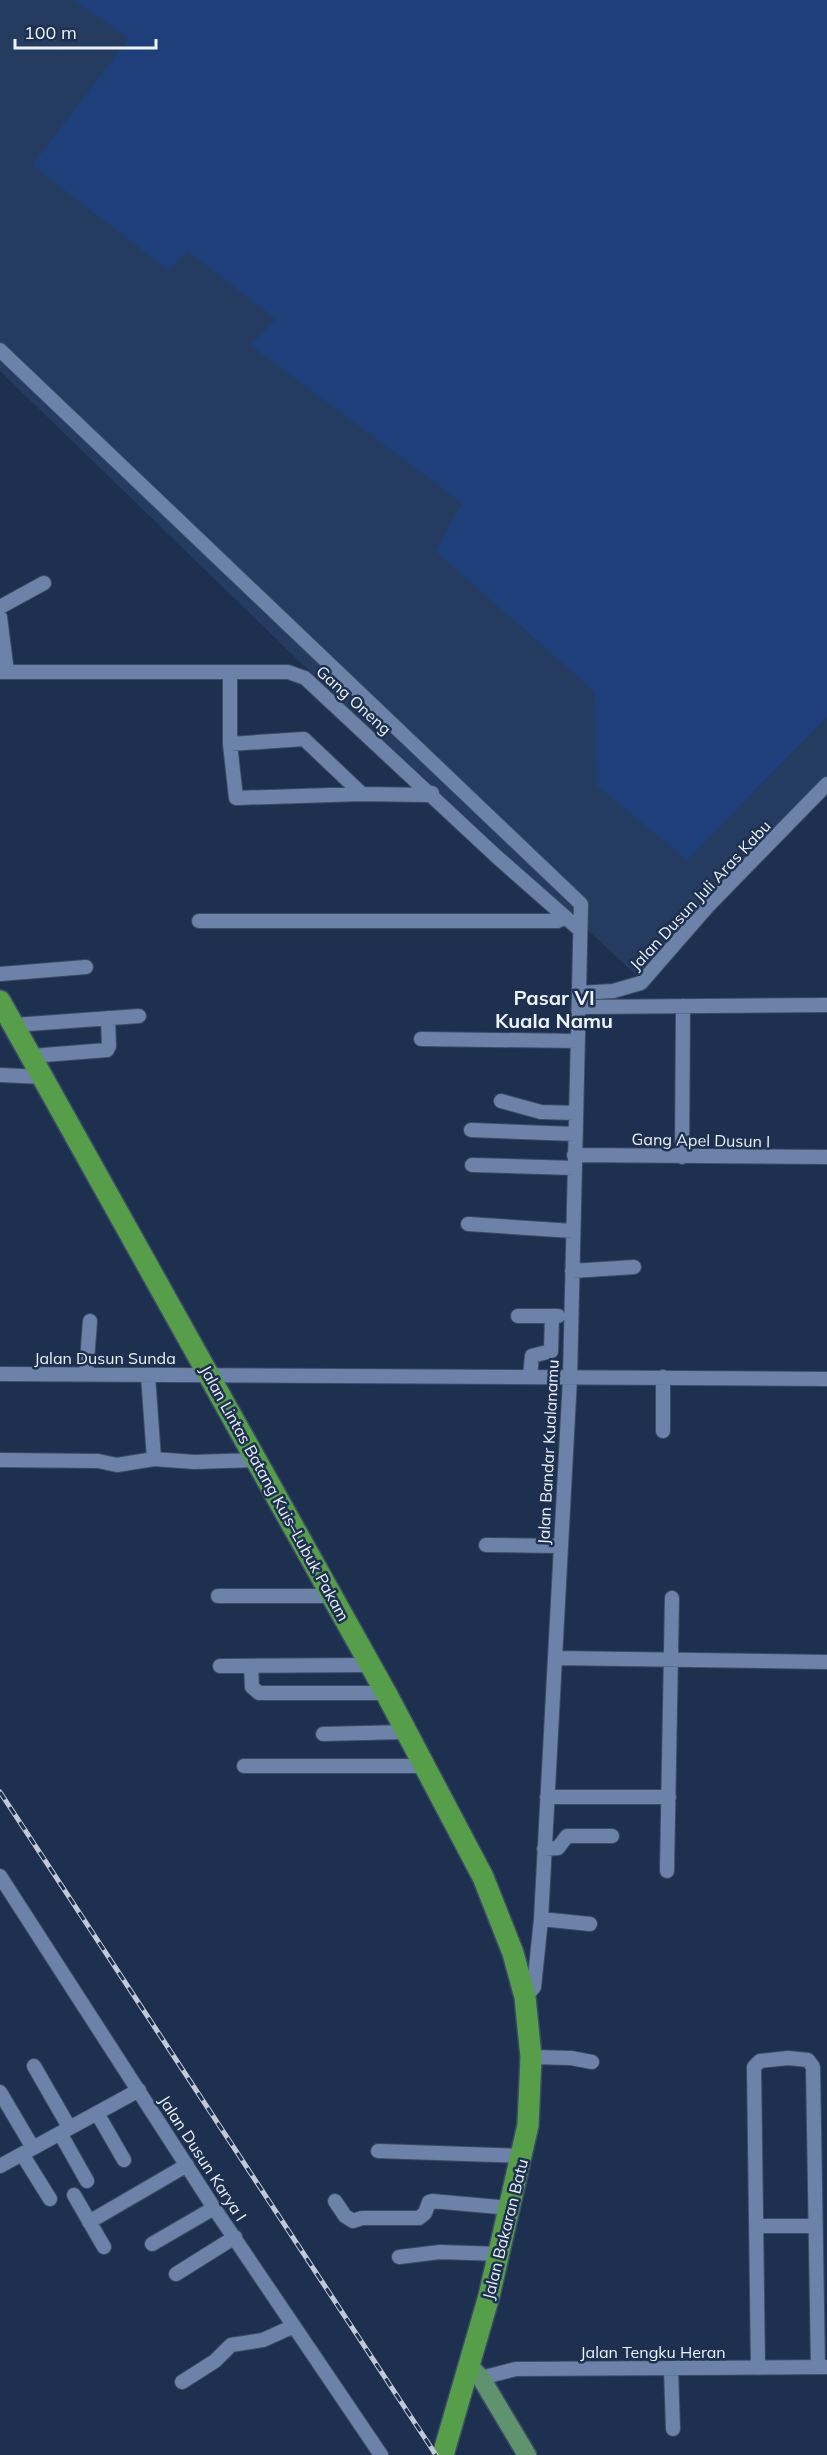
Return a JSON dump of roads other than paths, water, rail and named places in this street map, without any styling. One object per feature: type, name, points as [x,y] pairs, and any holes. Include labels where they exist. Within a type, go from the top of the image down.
[{"type":"highway","name":"Jalan Lintas Batang Kuis–Lubuk Pakam","points":[[0,1000],[8,1024],[32,1056],[386,1693],[498,1910],[525,1997]]},
{"type":"highway","name":"Jalan Bakaran Batu","points":[[443,2455],[475,2372],[523,2156],[528,2125],[531,2057],[525,1997]]},
{"type":"main road","points":[[475,2372],[527,2455]]},
{"type":"street","name":"Jalan Bandar Kualanamu","points":[[0,350],[581,904],[570,1378],[541,1918],[534,1987],[525,1997]]},
{"type":"street","points":[[0,607],[44,584]]},
{"type":"street","points":[[0,617],[4,672]]},
{"type":"street","name":"Gang Oneng","points":[[4,672],[288,672],[305,678],[580,930]]},
{"type":"street","points":[[230,672],[230,744],[236,798],[362,794],[427,795],[432,793]]},
{"type":"street","points":[[230,744],[304,739],[362,794]]},
{"type":"street","name":"Jalan Dusun Juli Aras Kabu","points":[[613,998],[641,983],[708,906],[827,784]]},
{"type":"street","points":[[199,921],[507,922],[558,921],[565,917]]},
{"type":"street","points":[[0,974],[86,967]]},
{"type":"street","points":[[579,1000],[613,998],[683,1006],[827,1005]]},
{"type":"street","points":[[682,1157],[683,1006]]},
{"type":"street","points":[[8,1024],[139,1016]]},
{"type":"street","points":[[32,1056],[107,1050],[109,1046],[108,1018]]},
{"type":"street","points":[[421,1039],[578,1041]]},
{"type":"street","points":[[0,1075],[43,1077]]},
{"type":"street","points":[[501,1101],[541,1112],[576,1113]]},
{"type":"street","points":[[471,1130],[575,1134]]},
{"type":"street","name":"Gang Apel Dusun I","points":[[472,1165],[682,1157],[827,1157]]},
{"type":"street","points":[[468,1224],[573,1231]]},
{"type":"street","points":[[572,1271],[634,1267]]},
{"type":"street","points":[[518,1316],[571,1316]]},
{"type":"street","points":[[530,1377],[532,1356],[549,1354],[552,1316]]},
{"type":"street","points":[[86,1374],[90,1321]]},
{"type":"street","points":[[552,1338],[571,1337]]},
{"type":"street","name":"Jalan Dusun Sunda","points":[[0,1374],[827,1378]]},
{"type":"street","points":[[148,1375],[154,1459]]},
{"type":"street","points":[[663,1377],[663,1431]]},
{"type":"street","points":[[0,1460],[98,1461],[117,1465],[154,1459],[194,1462],[256,1460]]},
{"type":"street","points":[[486,1545],[560,1546]]},
{"type":"street","points":[[218,1596],[334,1596]]},
{"type":"street","points":[[667,1871],[672,1598]]},
{"type":"street","points":[[555,1658],[827,1662]]},
{"type":"street","points":[[220,1666],[371,1665]]},
{"type":"street","points":[[251,1666],[252,1687],[259,1693],[386,1693]]},
{"type":"street","points":[[323,1734],[405,1732]]},
{"type":"street","points":[[244,1766],[424,1766]]},
{"type":"street","points":[[547,1797],[669,1797]]},
{"type":"street","points":[[544,1849],[558,1848],[567,1836],[612,1836]]},
{"type":"street","name":"Jalan Dusun Karya I","points":[[0,1876],[214,2208],[381,2455]]},
{"type":"street","points":[[541,1918],[590,1924]]},
{"type":"street","points":[[531,2057],[571,2058],[592,2062]]},
{"type":"street","points":[[758,2368],[754,2067],[760,2061],[788,2058],[808,2060],[813,2067],[815,2226],[823,2367]]},
{"type":"street","points":[[34,2066],[87,2181]]},
{"type":"street","points":[[0,2166],[138,2090]]},
{"type":"street","points":[[0,2092],[50,2199]]},
{"type":"street","points":[[97,2113],[124,2160]]},
{"type":"street","points":[[378,2151],[523,2156]]},
{"type":"street","points":[[89,2222],[187,2165]]},
{"type":"street","points":[[74,2195],[104,2247]]},
{"type":"street","points":[[335,2200],[345,2216],[353,2221],[419,2218],[432,2201],[511,2208]]},
{"type":"street","points":[[152,2244],[214,2208]]},
{"type":"street","points":[[756,2226],[815,2226]]},
{"type":"street","points":[[176,2274],[235,2237]]},
{"type":"street","points":[[399,2256],[440,2252],[500,2254]]},
{"type":"street","points":[[182,2382],[215,2361],[231,2345],[263,2340],[294,2326]]},
{"type":"street","name":"Jalan Tengku Heran","points":[[475,2372],[516,2369],[823,2367]]},
{"type":"street","points":[[671,2369],[673,2429]]},
{"type":"railway","points":[[0,1792],[436,2455]]},
{"type":"district","name":"Pasar VI Kuala Namu","points":[[554,1008]]}]
